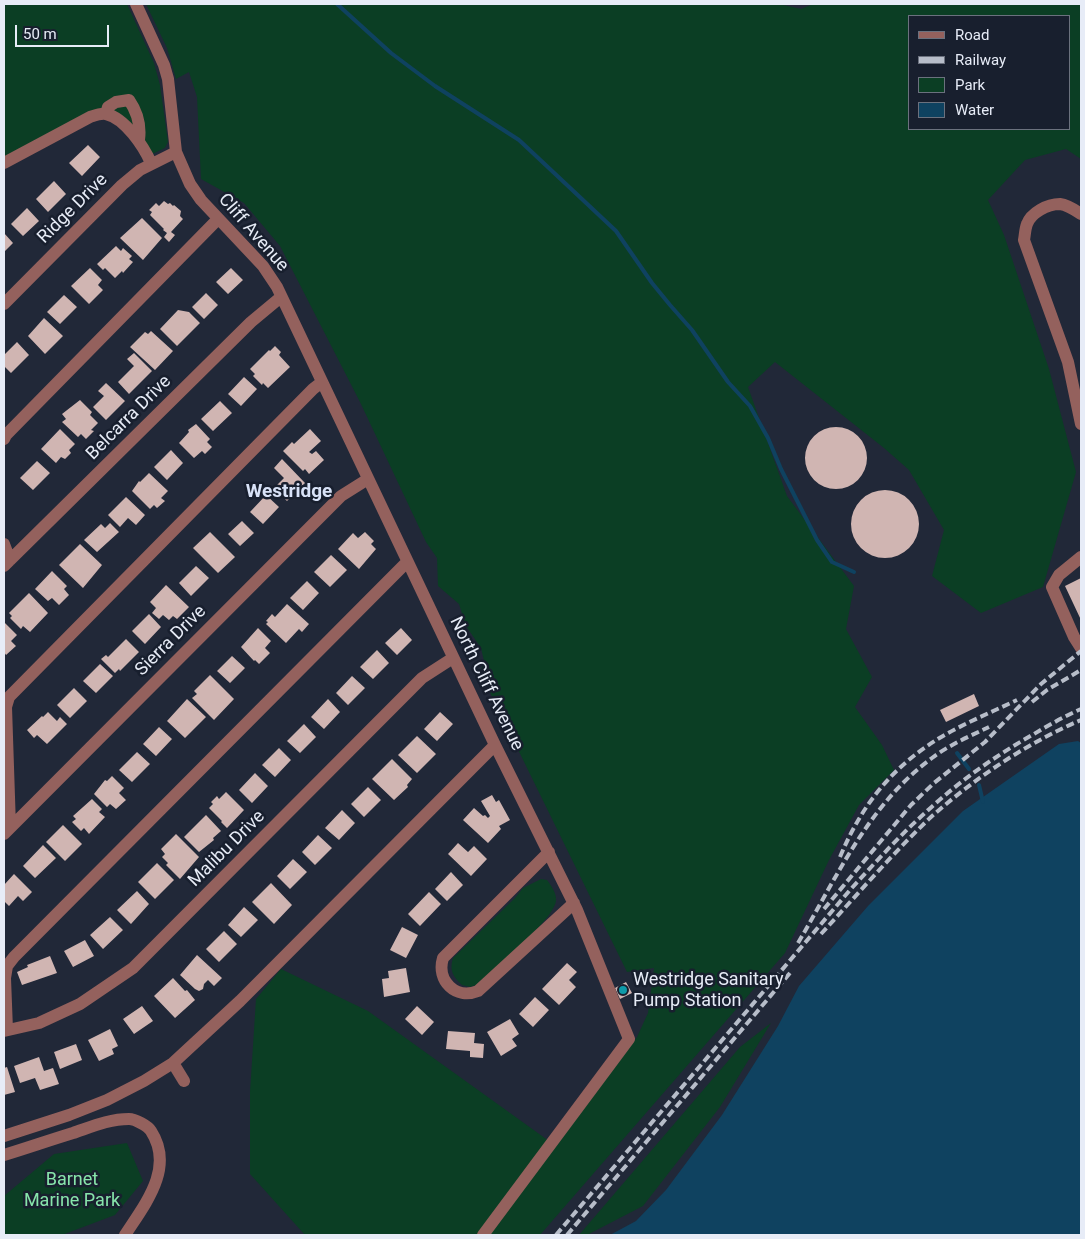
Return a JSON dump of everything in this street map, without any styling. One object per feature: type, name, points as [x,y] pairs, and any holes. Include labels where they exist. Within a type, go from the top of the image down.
[{"type":"street","name":"Cliff Avenue","points":[[136,4],[164,65],[168,79],[176,152],[190,184],[201,200],[263,266],[277,287],[368,479]]},
{"type":"street","points":[[106,114],[108,107],[116,102],[129,100],[136,110],[141,129],[139,140]]},
{"type":"street","points":[[4,163],[90,117],[106,114],[116,118],[139,140],[151,163]]},
{"type":"street","name":"Ridge Drive","points":[[4,304],[122,185],[151,163],[176,152]]},
{"type":"street","points":[[1081,214],[1068,206],[1059,204],[1046,208],[1034,214],[1027,224],[1024,240],[1068,362],[1081,424]]},
{"type":"street","points":[[4,439],[6,434],[218,219]]},
{"type":"street","name":"Belcarra Drive","points":[[7,563],[251,322],[281,297]]},
{"type":"street","points":[[7,830],[6,707],[9,697],[299,403],[322,382]]},
{"type":"street","name":"North Cliff Avenue","points":[[368,479],[495,745],[574,903],[629,1039],[483,1235]]},
{"type":"street","name":"Sierra Drive","points":[[7,830],[341,496],[368,479]]},
{"type":"street","points":[[4,544],[7,563]]},
{"type":"street","points":[[1081,557],[1059,575],[1052,586],[1074,637],[1081,648]]},
{"type":"street","points":[[5,1031],[5,978],[7,966],[14,957],[407,562]]},
{"type":"street","name":"Malibu Drive","points":[[5,1031],[39,1023],[80,1004],[133,968],[422,678],[454,658]]},
{"type":"street","points":[[4,1136],[69,1115],[107,1100],[144,1082],[173,1064],[240,1000],[495,745]]},
{"type":"street","points":[[549,852],[444,958],[441,967],[446,982],[460,994],[470,994],[478,991],[574,903]]},
{"type":"street","points":[[173,1064],[184,1082]]},
{"type":"street","points":[[4,1155],[111,1121],[132,1119],[149,1128],[157,1140],[160,1156],[159,1174],[148,1199],[125,1235]]},
{"type":"green space","points":[[4,4],[127,4],[154,63],[160,85],[168,142],[165,148],[148,156],[106,114],[4,163]]},
{"type":"green space","points":[[146,4],[779,4],[801,9],[813,4],[1081,4],[1081,159],[1066,149],[1025,160],[988,200],[1004,235],[1049,369],[1076,472],[1043,587],[981,613],[932,576],[944,530],[909,470],[775,362],[748,387],[787,496],[854,586],[846,629],[872,677],[855,707],[882,745],[894,770],[859,805],[829,860],[785,953],[540,1235],[305,1235],[250,1174],[250,1092],[256,999],[281,969],[368,1011],[556,1146],[637,1037],[648,1013],[654,968],[627,972],[480,672],[484,661],[481,648],[466,626],[459,604],[438,586],[437,558],[426,542],[360,402],[280,246],[244,203],[201,179],[197,97],[189,72],[176,79],[167,48]]},
{"type":"green space","points":[[541,879],[547,880],[556,895],[556,901],[545,920],[521,945],[476,985],[470,987],[462,985],[453,973],[451,966],[453,958],[523,888]]},
{"type":"green space","points":[[771,1023],[720,1107],[643,1206],[587,1235],[579,1235],[740,1047]]},
{"type":"green space","name":"Barnet Marine Park","points":[[127,1143],[143,1181],[115,1215],[62,1235],[4,1235],[4,1196],[54,1154]]},
{"type":"water","points":[[1078,741],[1081,743],[1081,1235],[610,1235],[636,1221],[666,1190],[722,1115],[778,1026],[799,986],[868,906],[963,811],[1059,744]]},
{"type":"building","points":[[88,145],[100,157],[82,176],[69,163]]},
{"type":"building","points":[[54,181],[66,194],[48,212],[36,199]]},
{"type":"building","points":[[164,201],[174,205],[181,211],[180,216],[183,219],[171,232],[175,235],[169,242],[164,237],[167,233],[150,215],[152,212],[149,210],[156,203],[159,206]]},
{"type":"building","points":[[27,208],[39,221],[23,236],[11,224]]},
{"type":"building","points":[[142,218],[162,238],[143,260],[120,238]]},
{"type":"building","points":[[4,233],[13,243],[4,252]]},
{"type":"building","points":[[116,246],[121,251],[123,248],[132,256],[129,259],[133,262],[123,273],[122,271],[115,278],[105,268],[103,270],[97,264]]},
{"type":"building","points":[[90,268],[102,280],[98,285],[103,290],[89,304],[71,286]]},
{"type":"building","points":[[231,268],[243,280],[228,294],[216,282]]},
{"type":"building","points":[[206,293],[218,305],[204,319],[192,307]]},
{"type":"building","points":[[64,295],[77,307],[60,324],[47,312]]},
{"type":"building","points":[[178,310],[189,312],[200,323],[177,346],[160,329]]},
{"type":"building","points":[[44,318],[63,336],[45,354],[28,336]]},
{"type":"building","points":[[151,331],[173,351],[155,370],[130,347],[145,332],[148,334]]},
{"type":"building","points":[[17,342],[29,355],[11,373],[4,366],[4,355]]},
{"type":"building","points":[[275,346],[281,352],[279,355],[290,367],[268,388],[253,376],[255,374],[250,369]]},
{"type":"building","points":[[134,353],[152,371],[129,394],[118,382],[134,366],[127,359]]},
{"type":"building","points":[[244,377],[257,389],[241,406],[228,394]]},
{"type":"building","points":[[106,383],[125,401],[106,420],[93,407],[104,396],[98,391]]},
{"type":"building","points":[[80,400],[92,412],[90,415],[98,423],[91,430],[94,431],[86,439],[81,434],[78,437],[62,422],[66,419],[62,414]]},
{"type":"building","points":[[220,401],[232,413],[213,431],[201,419]]},
{"type":"building","points":[[196,424],[210,439],[207,442],[212,447],[205,454],[202,451],[194,458],[179,443],[189,432],[188,430]]},
{"type":"building","points":[[836,427],[848,430],[858,436],[864,446],[867,458],[864,470],[858,480],[848,486],[836,489],[824,486],[814,480],[808,470],[805,458],[808,446],[814,436],[824,430]]},
{"type":"building","points":[[60,429],[75,444],[69,450],[71,453],[65,459],[61,457],[56,463],[41,449]]},
{"type":"building","points":[[310,429],[321,441],[309,452],[312,454],[316,451],[324,460],[309,474],[305,469],[303,471],[283,451],[292,442],[294,444]]},
{"type":"building","points":[[171,450],[183,463],[167,480],[154,467]]},
{"type":"building","points":[[282,459],[305,483],[287,501],[274,488],[284,478],[274,468]]},
{"type":"building","points":[[37,461],[50,473],[33,490],[20,478]]},
{"type":"building","points":[[149,473],[168,491],[161,498],[165,501],[157,508],[154,505],[150,509],[132,491],[139,481]]},
{"type":"building","points":[[878,490],[892,490],[904,495],[914,505],[919,517],[919,531],[914,543],[904,553],[892,558],[878,558],[866,553],[856,543],[851,531],[851,517],[856,505],[866,495]]},
{"type":"building","points":[[266,495],[279,507],[263,524],[250,512]]},
{"type":"building","points":[[126,497],[145,515],[136,525],[128,518],[120,527],[108,515]]},
{"type":"building","points":[[242,521],[254,533],[240,546],[228,534]]},
{"type":"building","points":[[110,523],[119,532],[97,552],[84,540],[101,524],[105,528]]},
{"type":"building","points":[[210,532],[235,557],[218,573],[193,548]]},
{"type":"building","points":[[365,532],[374,541],[371,544],[376,549],[359,569],[338,549],[353,533],[358,538]]},
{"type":"building","points":[[80,544],[102,565],[83,588],[59,565]]},
{"type":"building","points":[[331,555],[347,570],[330,587],[314,572]]},
{"type":"building","points":[[196,566],[209,578],[191,596],[179,583]]},
{"type":"building","points":[[52,571],[67,586],[64,589],[69,595],[59,605],[52,598],[48,601],[35,589]]},
{"type":"building","points":[[1081,578],[1081,620],[1065,586]]},
{"type":"building","points":[[307,581],[319,593],[303,610],[290,598]]},
{"type":"building","points":[[166,585],[189,607],[177,619],[173,616],[169,620],[163,615],[159,619],[152,613],[156,608],[150,602]]},
{"type":"building","points":[[29,593],[48,613],[30,632],[23,626],[21,629],[10,618],[12,616],[9,613]]},
{"type":"building","points":[[287,604],[309,624],[302,632],[299,629],[286,643],[266,624],[268,622],[266,621],[272,614],[275,617]]},
{"type":"building","points":[[149,614],[161,627],[145,644],[132,631]]},
{"type":"building","points":[[4,622],[17,635],[11,641],[16,646],[6,655],[4,652]]},
{"type":"building","points":[[258,628],[271,641],[265,648],[270,653],[259,664],[241,647]]},
{"type":"building","points":[[401,628],[412,640],[397,655],[385,643]]},
{"type":"building","points":[[126,639],[139,652],[120,671],[119,669],[115,673],[101,659],[106,655],[108,657]]},
{"type":"building","points":[[377,650],[389,663],[373,679],[360,667]]},
{"type":"building","points":[[232,656],[245,668],[230,683],[217,671]]},
{"type":"building","points":[[100,664],[113,676],[96,693],[83,681]]},
{"type":"building","points":[[210,675],[234,699],[214,720],[192,698],[197,694],[194,691]]},
{"type":"building","points":[[352,676],[365,688],[348,705],[336,693]]},
{"type":"building","points":[[74,688],[87,701],[70,718],[57,705]]},
{"type":"building","points":[[974,694],[979,706],[946,722],[940,710]]},
{"type":"building","points":[[187,699],[206,717],[185,738],[167,721]]},
{"type":"building","points":[[328,699],[340,712],[324,729],[311,717]]},
{"type":"building","points":[[48,712],[57,721],[60,717],[67,724],[47,744],[37,735],[34,738],[27,730]]},
{"type":"building","points":[[440,712],[453,724],[437,741],[424,729]]},
{"type":"building","points":[[304,724],[316,737],[300,753],[287,741]]},
{"type":"building","points":[[159,727],[172,739],[156,756],[143,744]]},
{"type":"building","points":[[417,736],[436,754],[417,773],[398,755]]},
{"type":"building","points":[[279,748],[291,760],[275,777],[262,765]]},
{"type":"building","points":[[137,752],[150,764],[132,782],[119,770]]},
{"type":"building","points":[[392,759],[412,779],[407,785],[408,787],[394,800],[372,779]]},
{"type":"building","points":[[255,773],[268,786],[252,803],[239,790]]},
{"type":"building","points":[[112,776],[124,788],[119,793],[126,800],[116,809],[110,804],[107,807],[94,794],[105,780],[107,781]]},
{"type":"building","points":[[368,787],[381,800],[364,817],[351,804]]},
{"type":"building","points":[[226,792],[244,810],[227,828],[209,808],[213,804],[211,802],[217,796],[219,799]]},
{"type":"building","points":[[492,795],[496,802],[499,800],[510,820],[499,826],[501,829],[488,843],[463,820],[474,808],[488,818],[490,816],[481,801]]},
{"type":"building","points":[[92,799],[102,809],[99,812],[105,817],[89,834],[84,828],[81,831],[72,822],[76,819],[73,816]]},
{"type":"building","points":[[342,810],[355,823],[339,840],[325,828]]},
{"type":"building","points":[[206,815],[221,831],[213,838],[214,840],[199,852],[184,837]]},
{"type":"building","points":[[63,825],[82,844],[65,861],[46,842]]},
{"type":"building","points":[[176,834],[199,857],[180,879],[166,865],[168,863],[162,857],[165,854],[161,849]]},
{"type":"building","points":[[318,835],[332,848],[315,865],[302,852]]},
{"type":"building","points":[[458,843],[468,852],[474,846],[487,859],[471,876],[448,854]]},
{"type":"building","points":[[43,845],[56,858],[35,878],[23,866]]},
{"type":"building","points":[[293,859],[307,872],[290,889],[277,876]]},
{"type":"building","points":[[157,863],[174,880],[155,899],[138,882]]},
{"type":"building","points":[[451,872],[463,885],[447,901],[435,889]]},
{"type":"building","points":[[14,874],[32,892],[23,901],[18,896],[9,906],[4,901],[4,885]]},
{"type":"building","points":[[271,883],[292,905],[274,924],[252,902]]},
{"type":"building","points":[[137,891],[149,904],[131,924],[117,910]]},
{"type":"building","points":[[429,892],[441,904],[420,926],[408,914]]},
{"type":"building","points":[[244,907],[258,920],[241,937],[228,925]]},
{"type":"building","points":[[110,917],[123,930],[103,949],[90,935]]},
{"type":"building","points":[[402,927],[418,935],[406,958],[390,950]]},
{"type":"building","points":[[224,931],[237,944],[219,962],[206,949]]},
{"type":"building","points":[[85,940],[94,956],[73,967],[64,951]]},
{"type":"building","points":[[197,955],[222,978],[214,986],[208,980],[204,984],[203,989],[199,991],[180,975]]},
{"type":"building","points":[[50,956],[57,973],[22,985],[17,972],[28,967],[27,965]]},
{"type":"building","points":[[567,963],[577,972],[569,980],[576,987],[559,1005],[542,989]]},
{"type":"building","points":[[406,968],[410,992],[384,997],[382,979],[389,978],[388,971]]},
{"type":"building","points":[[173,978],[195,1000],[175,1018],[154,996]]},
{"type":"building","name":"Westridge Sanitary Pump Station","points":[[626,982],[632,993],[620,999],[615,988]]},
{"type":"building","points":[[535,997],[549,1010],[533,1027],[519,1014]]},
{"type":"building","points":[[142,1006],[153,1021],[134,1034],[123,1019]]},
{"type":"building","points":[[417,1006],[434,1022],[422,1035],[405,1019]]},
{"type":"building","points":[[510,1019],[519,1034],[512,1039],[517,1046],[501,1056],[487,1032]]},
{"type":"building","points":[[110,1029],[118,1046],[112,1049],[114,1054],[99,1061],[88,1040]]},
{"type":"building","points":[[448,1031],[475,1033],[474,1043],[484,1044],[483,1058],[470,1057],[470,1051],[446,1049]]},
{"type":"building","points":[[76,1044],[82,1060],[60,1069],[54,1052]]},
{"type":"building","points":[[39,1057],[44,1071],[53,1068],[59,1084],[40,1090],[35,1078],[20,1083],[14,1066]]},
{"type":"building","points":[[7,1067],[15,1092],[4,1095],[4,1068]]},
{"type":"waterway","points":[[337,4],[391,53],[435,86],[519,140],[616,231],[652,283],[692,330],[728,382],[750,406],[768,438],[781,469],[817,540],[832,562],[854,572]]},
{"type":"waterway","points":[[957,753],[969,769]]},
{"type":"waterway","points":[[979,785],[983,802]]},
{"type":"railway","points":[[824,909],[911,805],[934,783],[985,742],[1041,684],[1081,651]]},
{"type":"railway","points":[[1032,702],[1047,690],[1081,670]]},
{"type":"railway","points":[[840,857],[849,837],[870,802],[912,757],[948,733],[1017,700]]},
{"type":"railway","points":[[556,1235],[850,890],[886,851],[950,791],[977,770],[1019,742],[1081,709]]},
{"type":"railway","points":[[821,934],[902,845],[931,817],[965,789],[1002,762],[1041,739],[1081,720]]},
{"type":"railway","points":[[798,943],[856,843],[890,797],[909,777],[939,753],[989,727]]},
{"type":"railway","points":[[567,1235],[790,973]]},
{"type":"place","name":"Westridge Sanitary Pump Station","points":[[623,990]]},
{"type":"district","name":"Westridge","points":[[289,492]]}]
